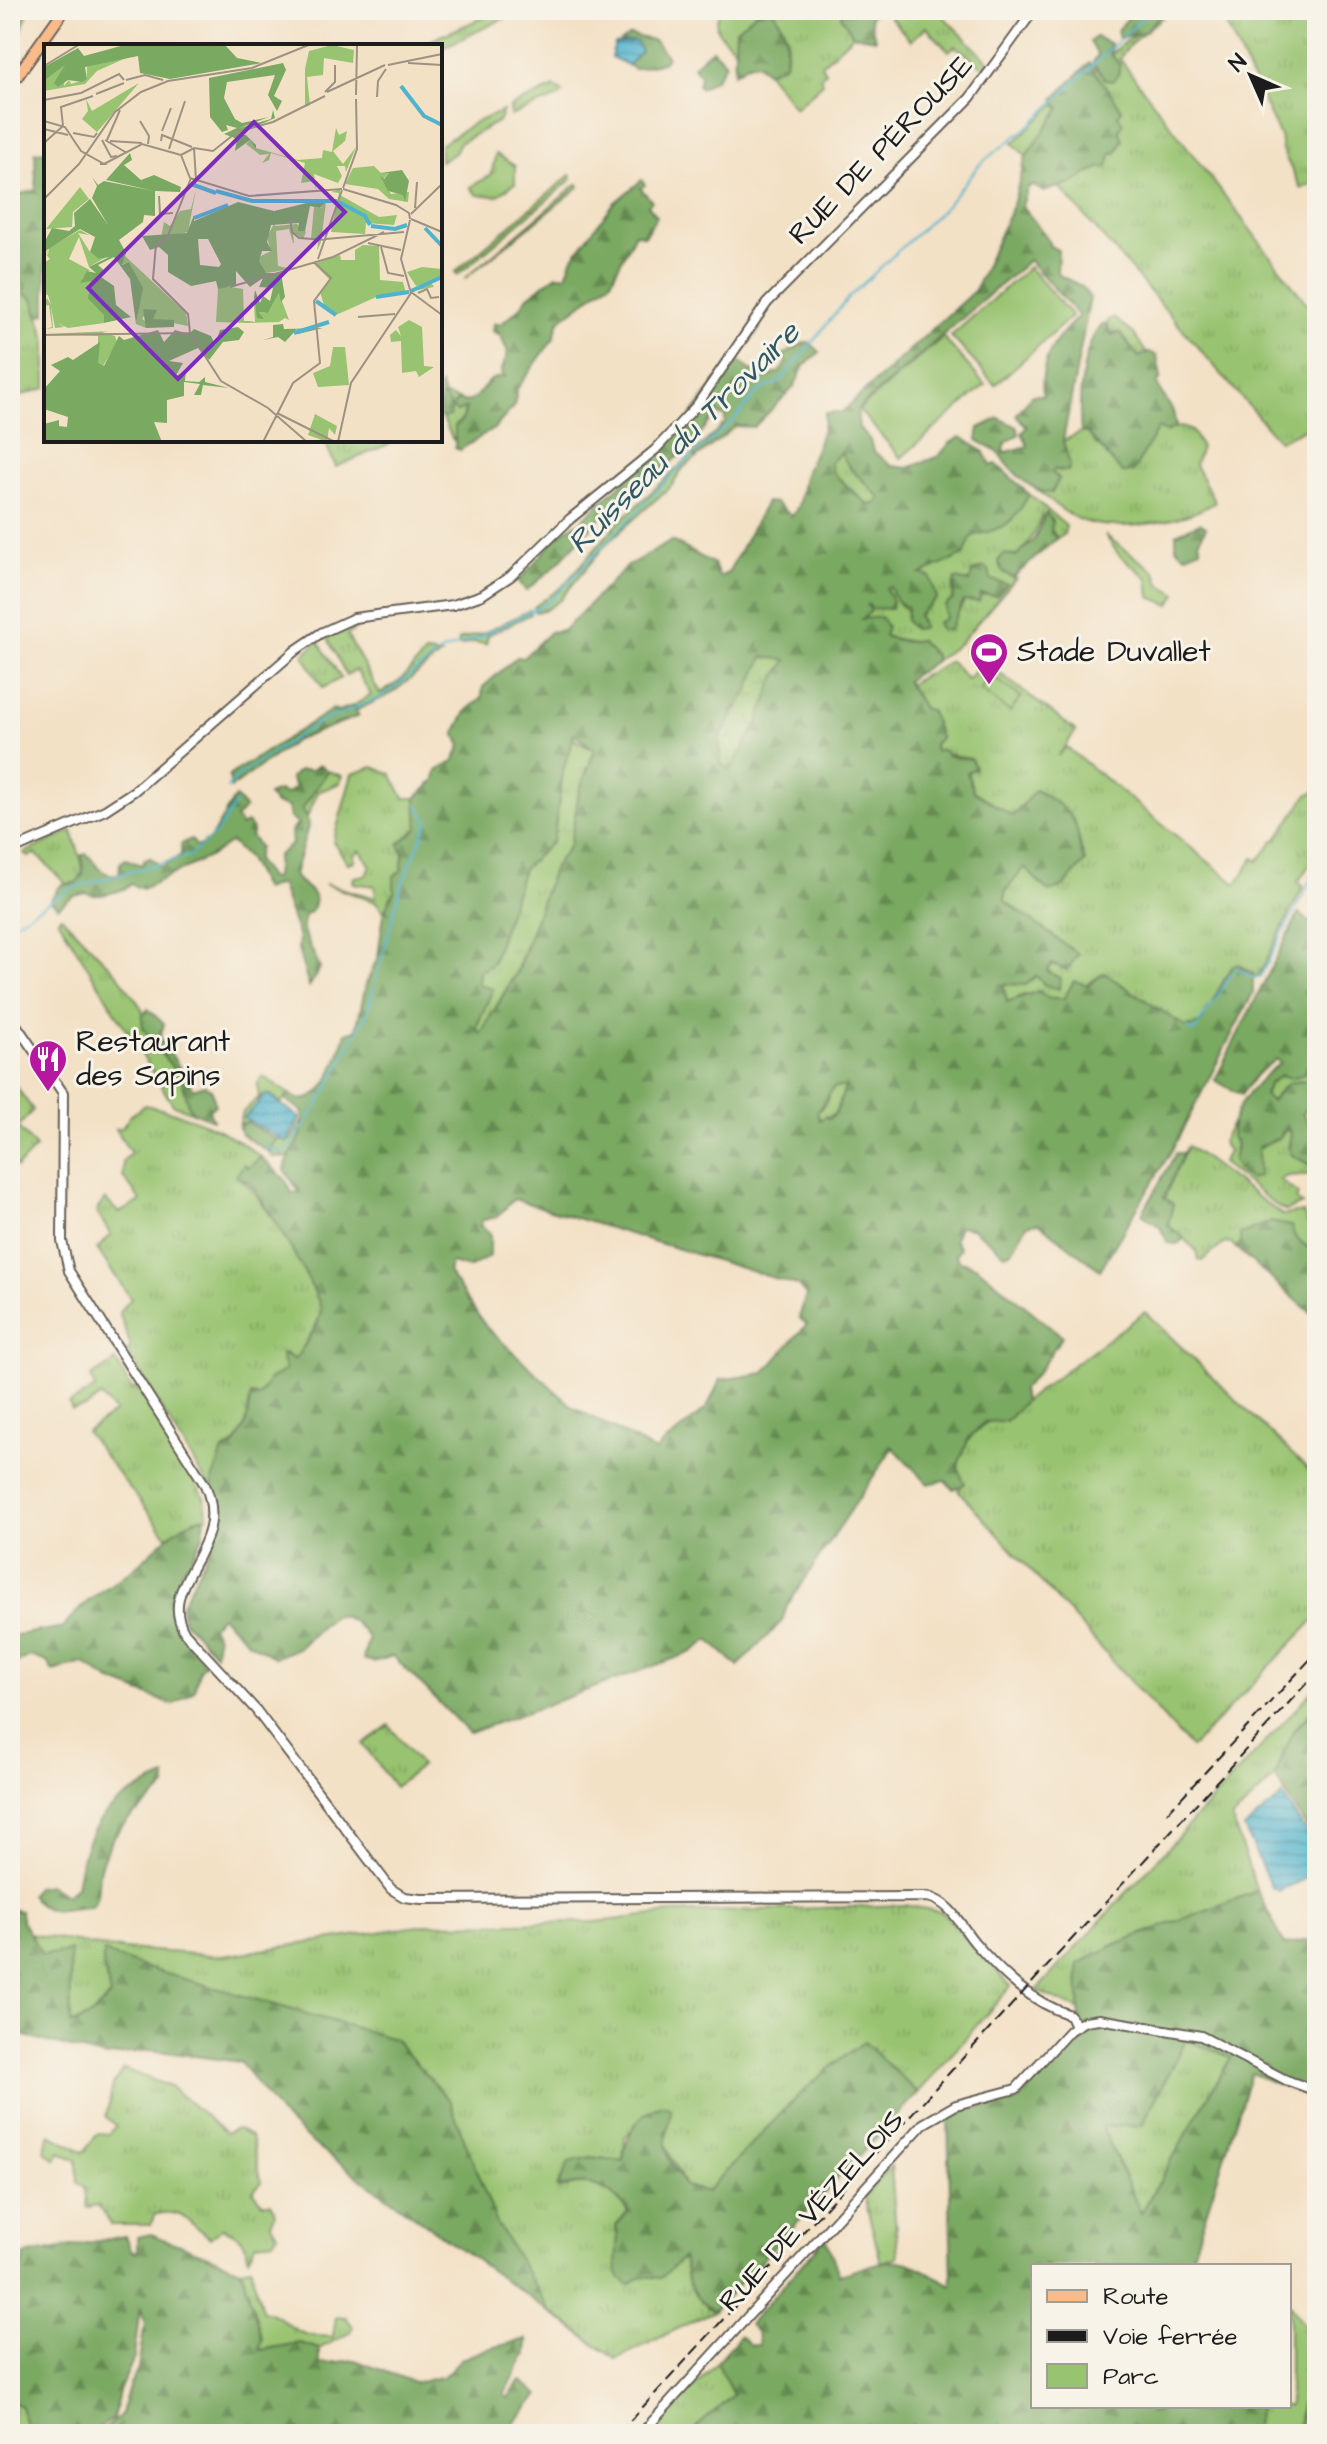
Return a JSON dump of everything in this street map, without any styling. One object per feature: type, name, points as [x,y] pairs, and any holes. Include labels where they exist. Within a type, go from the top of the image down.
[{"type":"main road","points":[[10,86],[64,10]]},
{"type":"street","name":"RUE DE PÉROUSE","points":[[10,851],[123,798],[235,706],[296,650],[334,626],[377,612],[453,605],[482,595],[511,576],[570,519],[655,450],[697,405],[755,317],[801,265],[978,89],[1034,10]]},
{"type":"street","points":[[10,1016],[63,1093],[64,1256],[69,1271],[205,1485],[213,1510],[205,1547],[177,1605],[180,1624],[256,1710],[391,1889],[404,1897],[421,1899],[928,1897],[951,1910],[980,1948],[1032,1998],[1070,2015],[1075,2026],[1099,2019],[1194,2033],[1286,2080],[1317,2091]]},
{"type":"street","name":"RUE DE VÉZELOIS","points":[[641,2434],[923,2124],[947,2108],[1016,2089],[1075,2026]]},
{"type":"green space","points":[[12,10],[29,10],[10,62]]},
{"type":"green space","points":[[500,10],[522,10],[442,48],[442,44],[423,44]]},
{"type":"green space","points":[[721,10],[760,10],[741,28],[737,52],[717,29],[717,17]]},
{"type":"green space","points":[[760,10],[772,10],[781,23],[785,36],[785,64],[767,72],[757,63],[748,64],[734,73],[736,29]]},
{"type":"green space","points":[[771,10],[843,10],[841,16],[853,35],[821,65],[826,72],[820,77],[823,83],[795,108],[767,72],[785,64],[788,38]]},
{"type":"green space","points":[[843,10],[876,10],[870,18],[875,39],[853,35],[841,16]]},
{"type":"green space","points":[[884,10],[937,10],[989,62],[985,68],[955,46],[949,51],[926,27],[911,41]]},
{"type":"green space","points":[[1134,10],[1164,10],[1145,32],[1119,38],[1117,31]]},
{"type":"green space","points":[[1164,10],[1170,10],[1135,39],[1120,59],[1317,317],[1317,423],[1279,441],[1057,184],[1067,183],[1093,167],[1105,156],[1118,130],[1119,115],[1115,101],[1107,88],[1093,77],[1091,64],[1103,74],[1116,64],[1111,54],[1148,28]]},
{"type":"green space","points":[[1219,10],[1317,10],[1317,180],[1301,189],[1282,150],[1280,136]]},
{"type":"green space","points":[[630,35],[655,41],[667,57],[663,62],[634,69],[628,65],[641,51],[635,41],[619,42]]},
{"type":"green space","points":[[1096,37],[1111,44],[1111,55],[1120,64],[1118,75],[1112,81],[1106,80],[1093,62],[1098,55],[1090,42]]},
{"type":"green space","points":[[712,49],[726,63],[716,78],[701,88],[698,86],[700,75],[693,66]]},
{"type":"green space","points":[[1089,63],[1122,110],[1118,115],[1123,124],[1119,131],[1123,139],[1116,153],[1112,152],[1108,167],[1044,192],[1034,186],[1028,187],[1022,206],[1046,236],[1050,246],[1058,250],[1057,274],[1081,286],[1090,298],[1063,441],[1070,465],[1068,471],[1054,469],[1052,472],[1059,479],[1051,493],[1042,491],[1028,484],[997,452],[977,440],[979,428],[999,418],[1017,427],[1019,434],[1006,443],[1003,453],[1028,446],[1022,433],[1027,427],[1016,415],[1032,395],[1043,395],[1043,371],[1050,351],[1079,316],[1029,260],[857,410],[859,428],[870,440],[873,451],[892,466],[908,468],[939,456],[950,443],[961,437],[984,452],[991,466],[996,464],[1029,494],[1007,524],[972,536],[964,555],[921,574],[930,577],[937,598],[918,615],[923,628],[913,629],[906,621],[907,608],[896,600],[890,587],[886,589],[892,601],[891,609],[872,608],[867,604],[871,611],[862,619],[881,617],[887,627],[884,636],[905,642],[920,640],[935,656],[935,661],[906,681],[923,708],[931,711],[940,738],[934,744],[935,751],[941,749],[949,756],[971,759],[975,768],[967,772],[973,791],[1013,816],[1035,790],[1064,809],[1075,824],[1085,862],[1063,887],[1049,892],[1024,867],[1005,892],[1005,901],[1078,954],[1067,970],[1052,964],[1047,971],[1060,978],[1059,989],[1045,985],[1036,976],[1026,985],[1003,984],[1007,1002],[1039,991],[1047,998],[1064,998],[1074,981],[1089,985],[1104,973],[1186,1027],[1200,1024],[1232,967],[1238,964],[1253,975],[1253,993],[1173,1148],[1100,1270],[1039,1223],[1027,1225],[1012,1251],[1005,1254],[972,1228],[959,1226],[954,1239],[960,1249],[956,1254],[958,1260],[977,1267],[1062,1336],[1037,1374],[1022,1389],[1024,1401],[1007,1421],[984,1422],[969,1438],[957,1467],[965,1484],[953,1489],[945,1480],[928,1484],[893,1447],[787,1606],[782,1621],[738,1666],[709,1640],[692,1652],[469,1733],[393,1656],[373,1662],[363,1659],[368,1638],[358,1625],[344,1617],[333,1615],[298,1648],[275,1658],[247,1641],[221,1616],[211,1626],[217,1637],[215,1654],[183,1620],[181,1606],[210,1548],[216,1518],[212,1481],[223,1451],[234,1446],[246,1425],[250,1398],[259,1396],[269,1380],[285,1370],[281,1354],[295,1359],[315,1329],[321,1310],[301,1266],[264,1203],[247,1181],[236,1176],[244,1164],[248,1168],[261,1157],[285,1179],[292,1193],[299,1192],[285,1170],[303,1130],[302,1111],[286,1100],[289,1094],[300,1099],[310,1098],[319,1091],[333,1069],[346,1033],[356,1030],[366,984],[378,957],[384,912],[394,891],[394,876],[401,871],[404,853],[399,844],[418,828],[416,798],[435,780],[437,771],[454,761],[461,746],[455,733],[467,710],[482,698],[483,687],[517,657],[523,658],[550,632],[564,630],[627,566],[672,541],[714,564],[719,577],[728,573],[766,502],[775,503],[792,516],[798,507],[825,413],[842,412],[975,290],[1013,205],[1026,156],[1060,109],[1054,99]],"holes":[[[841,453],[849,466],[880,498],[876,504],[868,505],[833,473],[830,462]],[[763,657],[786,661],[730,769],[749,689]],[[574,734],[595,750],[579,792],[570,845],[554,867],[517,972],[481,1033],[476,1028],[493,989],[478,985],[479,971],[492,964],[523,869],[553,841],[563,771]],[[834,1087],[845,1087],[836,1113],[829,1119],[826,1116],[820,1120],[817,1112]],[[514,1199],[797,1285],[806,1295],[799,1318],[807,1324],[764,1373],[720,1380],[707,1408],[655,1451],[573,1407],[487,1328],[448,1272],[451,1263],[469,1268],[490,1256],[490,1233],[480,1225],[483,1220],[497,1217]]]},
{"type":"green space","points":[[555,87],[563,92],[559,97],[510,116],[510,107]]},
{"type":"green space","points":[[1055,104],[1060,109],[1026,156],[1013,143]]},
{"type":"green space","points":[[503,111],[499,121],[459,143],[455,153],[442,160],[442,144],[474,123]]},
{"type":"green space","points":[[44,151],[44,314],[39,316],[33,299],[24,293],[25,285],[13,274],[10,264],[10,197],[36,190],[35,152]]},
{"type":"green space","points":[[496,154],[515,166],[515,183],[497,196],[477,195],[470,187],[491,175]]},
{"type":"green space","points":[[570,175],[572,179],[457,275],[455,272]]},
{"type":"green space","points":[[642,180],[645,185],[640,188],[652,201],[648,205],[657,216],[644,236],[635,233],[611,281],[559,321],[554,338],[517,389],[514,406],[495,428],[460,450],[455,448],[455,427],[463,419],[466,408],[457,412],[452,408],[450,416],[442,418],[442,398],[451,407],[459,400],[470,401],[494,378],[505,376],[501,373],[508,352],[500,335],[492,331],[493,324],[502,323],[521,307],[528,296],[557,275],[566,275],[573,257],[614,203]]},
{"type":"green space","points":[[577,184],[579,187],[464,279]]},
{"type":"green space","points":[[10,264],[13,274],[25,285],[24,293],[33,299],[44,333],[44,389],[10,399]]},
{"type":"green space","points":[[1029,267],[1072,316],[995,385],[951,336]]},
{"type":"green space","points":[[1114,318],[1134,334],[1147,354],[1139,357],[1120,333],[1108,332],[1108,320]]},
{"type":"green space","points":[[1103,324],[1107,325],[1112,335],[1120,333],[1139,357],[1150,352],[1157,356],[1161,377],[1157,385],[1173,411],[1176,427],[1166,432],[1158,428],[1133,472],[1122,473],[1088,433],[1081,432],[1081,390],[1086,359],[1090,345]]},
{"type":"green space","points":[[757,325],[760,328],[737,359],[750,370],[760,370],[763,379],[780,372],[786,363],[784,354],[802,344],[809,342],[820,352],[804,366],[794,387],[754,427],[736,426],[696,458],[693,454],[725,423],[725,416],[716,414],[691,446],[595,523],[554,567],[526,591],[518,580],[561,534],[579,523],[684,425]]},
{"type":"green space","points":[[943,337],[985,385],[901,458],[859,410]]},
{"type":"green space","points":[[442,390],[444,396],[459,400],[456,409],[460,411],[465,408],[463,419],[455,426],[457,437],[453,440],[443,419],[452,407],[442,400]]},
{"type":"green space","points":[[1182,427],[1192,431],[1201,447],[1195,465],[1215,502],[1202,509],[1152,523],[1100,525],[1072,516],[1034,487],[1052,493],[1059,479],[1051,472],[1054,469],[1062,472],[1066,457],[1063,441],[1081,432],[1088,433],[1097,446],[1158,428]]},
{"type":"green space","points":[[325,442],[393,442],[336,467]]},
{"type":"green space","points":[[841,452],[881,498],[876,504],[868,505],[833,473],[829,462]]},
{"type":"green space","points":[[693,454],[696,458],[684,467],[672,485],[606,544],[560,600],[547,609],[535,612],[534,607],[562,587],[618,523]]},
{"type":"green space","points":[[1029,494],[1066,526],[1064,534],[1057,538],[1042,516],[1010,573],[1016,578],[960,643],[935,661],[935,655],[912,642],[883,636],[862,619],[867,604],[881,608],[887,596],[886,588],[890,587],[896,600],[922,627],[918,615],[937,598],[930,577],[920,575],[965,540],[1010,521]],"holes":[[[989,576],[994,583],[990,594],[964,601],[949,629],[945,618],[953,599],[953,584]]]},
{"type":"green space","points":[[1046,513],[1052,520],[1051,533],[1057,538],[1013,578],[1002,571],[998,561],[1004,554],[1016,556],[1034,540]]},
{"type":"green space","points":[[1200,523],[1206,527],[1199,542],[1201,549],[1186,555],[1176,548],[1176,534]]},
{"type":"green space","points":[[1105,535],[1156,572],[1160,584],[1177,594],[1170,605],[1150,597],[1148,578],[1119,555]]},
{"type":"green space","points":[[984,567],[989,570],[991,580],[1007,584],[996,596],[981,594],[979,602],[964,601],[949,630],[941,630],[937,623],[946,618],[945,606],[953,599],[955,579],[970,582],[972,572]]},
{"type":"green space","points":[[530,610],[531,614],[488,635],[486,644],[473,642],[460,646],[458,640],[484,633]]},
{"type":"green space","points":[[360,621],[362,625],[347,635],[380,694],[400,681],[426,653],[441,655],[391,694],[357,710],[353,706],[371,695],[356,670],[346,675],[327,637]]},
{"type":"green space","points":[[318,641],[341,678],[323,688],[303,655]]},
{"type":"green space","points":[[965,647],[1076,731],[1058,756],[1066,747],[1236,884],[1254,858],[1258,861],[1277,839],[1307,795],[1317,791],[1317,854],[1298,882],[1303,887],[1258,977],[1238,964],[1225,978],[1200,1025],[1186,1027],[1104,973],[1064,999],[1024,995],[1007,1002],[1003,984],[1026,982],[1056,962],[1078,955],[1005,901],[1005,893],[1024,867],[1063,887],[1085,862],[1074,821],[1013,817],[973,791],[967,772],[975,768],[971,759],[935,751],[934,744],[940,738],[931,712],[923,708],[909,684],[950,661],[967,679],[981,665],[965,653]]},
{"type":"green space","points":[[763,657],[787,660],[775,677],[758,723],[730,770],[721,764],[719,739],[749,689]]},
{"type":"green space","points":[[990,675],[1021,697],[1010,712],[980,690]]},
{"type":"green space","points":[[353,706],[359,716],[296,740],[231,788],[229,776],[237,770],[333,709],[338,711]]},
{"type":"green space","points":[[573,739],[595,749],[579,792],[570,845],[554,867],[516,972],[481,1033],[476,1028],[492,990],[479,985],[479,971],[492,963],[523,869],[553,841],[563,771]]},
{"type":"green space","points":[[319,765],[328,771],[302,809],[309,823],[294,875],[312,892],[315,900],[311,912],[305,914],[302,929],[320,968],[309,987],[298,950],[299,938],[280,884],[264,890],[248,859],[231,842],[211,856],[142,889],[131,884],[110,893],[86,893],[74,896],[58,907],[50,900],[61,885],[76,883],[83,875],[82,855],[87,854],[108,874],[119,874],[120,863],[126,859],[142,865],[145,859],[151,858],[162,867],[181,855],[181,844],[191,839],[197,847],[210,839],[235,797],[245,808],[236,818],[241,826],[247,823],[253,830],[251,836],[259,847],[256,860],[270,879],[275,878],[277,856],[292,844],[291,831],[298,824],[290,818],[288,807],[275,804],[268,795],[278,791],[286,794],[295,787],[290,778],[300,770],[311,770]]},
{"type":"green space","points":[[373,767],[391,774],[404,798],[416,798],[418,828],[399,844],[404,853],[401,871],[394,876],[394,891],[384,912],[376,902],[325,884],[376,898],[375,886],[353,883],[354,877],[366,875],[371,866],[360,850],[354,855],[355,861],[348,863],[333,842],[352,774]]},
{"type":"green space","points":[[328,771],[342,776],[340,783],[318,792],[307,817],[302,809]]},
{"type":"green space","points":[[72,831],[84,869],[77,883],[66,884],[35,853],[29,857],[24,853]]},
{"type":"green space","points":[[1299,913],[1317,928],[1317,1097],[1303,1114],[1317,1138],[1317,1165],[1310,1165],[1290,1154],[1291,1134],[1287,1129],[1279,1138],[1258,1147],[1259,1176],[1250,1179],[1241,1174],[1233,1160],[1237,1142],[1231,1137],[1232,1126],[1241,1105],[1255,1086],[1280,1063],[1276,1059],[1257,1074],[1241,1095],[1215,1080]],"holes":[[[1311,1072],[1315,1075],[1312,1080],[1287,1083],[1271,1101],[1265,1096],[1269,1084],[1281,1075],[1290,1078]]]},
{"type":"green space","points":[[61,916],[118,975],[141,1007],[152,1041],[182,1080],[193,1112],[173,1105],[58,919]]},
{"type":"green space","points":[[148,1009],[164,1024],[160,1037],[193,1089],[205,1085],[212,1091],[215,1105],[209,1110],[213,1120],[193,1112],[189,1107],[182,1080],[143,1028],[142,1016]]},
{"type":"green space","points":[[829,1065],[833,1070],[828,1078],[834,1086],[846,1087],[834,1113],[820,1120],[817,1112],[826,1103],[833,1086],[827,1087],[819,1067]]},
{"type":"green space","points":[[1311,1072],[1315,1075],[1312,1080],[1287,1083],[1271,1102],[1265,1096],[1269,1084],[1281,1075],[1290,1078]]},
{"type":"green space","points":[[263,1076],[289,1094],[281,1103],[271,1095],[262,1095],[247,1122],[239,1126],[243,1112],[259,1097],[257,1084]]},
{"type":"green space","points":[[10,1078],[33,1110],[18,1127],[36,1148],[17,1167],[10,1159]]},
{"type":"green space","points":[[145,1105],[206,1124],[234,1138],[261,1157],[248,1168],[244,1164],[240,1179],[259,1199],[287,1241],[319,1301],[321,1311],[295,1360],[285,1353],[285,1370],[269,1380],[259,1396],[251,1395],[244,1428],[236,1442],[223,1451],[212,1481],[212,1492],[127,1351],[131,1347],[119,1312],[131,1299],[97,1249],[111,1235],[96,1211],[105,1199],[119,1213],[141,1201],[123,1177],[123,1161],[131,1153],[115,1129],[122,1128],[130,1116]]},
{"type":"green space","points":[[303,1120],[301,1144],[288,1157],[273,1157],[269,1152],[276,1139],[290,1141]]},
{"type":"green space","points":[[247,1122],[276,1139],[269,1152],[241,1134],[239,1126]]},
{"type":"green space","points":[[1231,1125],[1236,1150],[1256,1151],[1287,1128],[1291,1134],[1288,1147],[1317,1165],[1317,1172],[1280,1180],[1298,1194],[1296,1200],[1302,1204],[1286,1211],[1278,1207],[1222,1163],[1228,1152],[1222,1142]]},
{"type":"green space","points":[[1188,1146],[1282,1215],[1303,1212],[1317,1240],[1317,1255],[1295,1237],[1290,1226],[1277,1225],[1236,1248],[1231,1243],[1225,1243],[1202,1261],[1198,1260],[1196,1250],[1168,1225],[1165,1191]]},
{"type":"green space","points":[[1176,1153],[1184,1153],[1164,1198],[1173,1204],[1168,1225],[1184,1238],[1178,1244],[1168,1243],[1160,1227],[1142,1214]]},
{"type":"green space","points":[[1271,1222],[1291,1226],[1295,1237],[1317,1255],[1317,1318],[1236,1248],[1240,1243],[1240,1234]]},
{"type":"green space","points":[[1145,1312],[1317,1478],[1317,1617],[1191,1748],[958,1490],[961,1488],[960,1458],[979,1428],[1015,1408]]},
{"type":"green space","points":[[116,1361],[132,1390],[136,1387],[142,1394],[204,1497],[208,1516],[167,1536],[86,1432],[115,1412],[101,1396],[86,1407],[72,1410],[69,1404],[95,1388],[91,1377]]},
{"type":"green space","points":[[205,1517],[203,1536],[169,1602],[176,1624],[205,1664],[200,1668],[194,1691],[173,1705],[109,1680],[84,1663],[53,1671],[47,1662],[30,1656],[17,1663],[10,1651],[10,1636],[64,1627],[86,1603],[136,1566],[173,1532]]},
{"type":"green space","points":[[1317,1686],[1317,1705],[1292,1732],[1275,1777],[1232,1819],[1257,1891],[1116,1944],[1079,1964],[1080,2010],[1036,1991]]},
{"type":"green space","points":[[1317,1708],[1317,1844],[1275,1777],[1292,1732]]},
{"type":"green space","points":[[389,1725],[421,1766],[395,1787],[363,1744]]},
{"type":"green space","points":[[166,1777],[166,1787],[121,1827],[107,1848],[92,1907],[58,1911],[37,1903],[30,1894],[36,1887],[49,1885],[66,1895],[76,1887],[86,1847],[102,1817],[128,1795]]},
{"type":"green space","points":[[1257,1891],[1285,1945],[1317,1938],[1317,2101],[1251,2073],[1190,2264],[1031,2264],[1031,2408],[1259,2408],[1254,2434],[689,2434],[733,2395],[717,2362],[740,2336],[750,2345],[759,2345],[757,2333],[749,2324],[826,2237],[839,2275],[898,2261],[919,2267],[952,2285],[948,2113],[1016,2102],[1080,2034],[1078,1964],[1116,1944]],"holes":[[[1186,2040],[1231,2057],[1141,2213],[1102,2127],[1142,2125]]]},
{"type":"green space","points":[[905,1905],[942,1912],[1011,1986],[918,2093],[864,2042],[821,2075],[706,2192],[685,2186],[665,2144],[671,2109],[625,2136],[623,2161],[591,2157],[557,2187],[561,2190],[589,2184],[615,2197],[628,2212],[616,2226],[619,2251],[642,2276],[683,2256],[692,2288],[702,2302],[714,2311],[616,2359],[550,2311],[497,2224],[449,2100],[104,1952],[110,1996],[92,2015],[70,2025],[70,1952],[42,1956],[30,1934],[110,1948],[223,1956],[431,1924],[595,1922],[671,1913]]},
{"type":"green space","points":[[10,1909],[21,1911],[22,1921],[42,1955],[70,1951],[71,2025],[92,2015],[110,1996],[103,1952],[146,1968],[394,2039],[449,2100],[497,2224],[550,2311],[616,2359],[321,2150],[284,2119],[240,2062],[150,2050],[105,2057],[10,2032]]},
{"type":"green space","points":[[1186,2040],[1232,2057],[1141,2214],[1102,2126],[1142,2125]]},
{"type":"green space","points":[[864,2042],[918,2093],[714,2311],[695,2295],[683,2257],[661,2278],[642,2276],[629,2285],[616,2266],[616,2226],[628,2212],[624,2206],[613,2194],[592,2185],[557,2188],[569,2162],[591,2157],[623,2161],[635,2125],[648,2111],[666,2105],[671,2109],[666,2142],[670,2159],[685,2186],[706,2192],[821,2075]]},
{"type":"green space","points":[[124,2069],[171,2087],[226,2133],[237,2129],[251,2136],[261,2182],[253,2191],[263,2203],[271,2203],[276,2213],[271,2223],[278,2233],[273,2241],[256,2243],[248,2257],[240,2238],[222,2228],[210,2238],[184,2218],[172,2213],[154,2215],[151,2225],[112,2225],[98,2205],[87,2207],[85,2187],[78,2183],[77,2160],[60,2152],[56,2160],[44,2151],[50,2134],[84,2152],[98,2133],[109,2134],[117,2126],[106,2117],[113,2085]]},
{"type":"green space","points":[[891,2166],[898,2257],[881,2262],[864,2196]]},
{"type":"green space","points":[[151,2234],[241,2269],[262,2339],[259,2350],[300,2343],[319,2349],[319,2364],[355,2360],[416,2383],[444,2376],[461,2359],[527,2339],[526,2354],[504,2395],[508,2398],[520,2380],[539,2395],[504,2434],[99,2434],[120,2416],[138,2369],[145,2322],[140,2306],[134,2358],[119,2392],[113,2419],[89,2434],[28,2434],[21,2406],[10,2401],[10,2271],[22,2266],[24,2255],[125,2236],[132,2252],[137,2252],[137,2237]]},
{"type":"green space","points":[[251,2267],[262,2311],[277,2316],[302,2333],[333,2337],[336,2316],[346,2317],[353,2327],[351,2332],[319,2349],[300,2343],[258,2350],[262,2339],[241,2269]]},
{"type":"green space","points":[[1291,2307],[1312,2336],[1297,2434],[1254,2434],[1259,2408],[1291,2408]]},
{"type":"green space","points":[[1317,2333],[1317,2434],[1297,2434],[1312,2336]]},
{"type":"green space","points":[[717,2362],[733,2395],[689,2434],[652,2434]]},
{"type":"green space","points":[[10,2401],[21,2406],[28,2434],[10,2434]]},
{"type":"water","points":[[636,41],[641,51],[628,65],[611,57],[615,44]]},
{"type":"water","points":[[267,1094],[300,1118],[287,1142],[244,1118]]},
{"type":"water","points":[[1283,1796],[1317,1850],[1317,1873],[1279,1891],[1271,1887],[1244,1828]]},
{"type":"waterway","name":"Ruisseau du Trovaire","points":[[227,788],[239,775],[316,724],[382,697],[442,651],[476,639],[549,602],[688,459],[733,421],[760,390],[780,382],[849,297],[945,207],[981,163],[1030,125],[1151,10]]},
{"type":"waterway","name":"Ruisseau du Trovaire","points":[[10,925],[72,888],[191,855],[217,832],[236,803]]},
{"type":"waterway","points":[[265,1147],[283,1153],[291,1146],[326,1092],[367,1013],[401,887],[428,822],[418,805]]},
{"type":"waterway","points":[[1236,968],[1254,978],[1260,977],[1317,867]]},
{"type":"waterway","points":[[1187,1028],[1194,1032],[1233,972]]},
{"type":"railway","points":[[1167,1813],[1317,1652]]},
{"type":"railway","points":[[618,2434],[1317,1672]]},
{"type":"place","name":"Stade Duvallet","points":[[989,686]]},
{"type":"place","name":"Restaurant des Sapins","points":[[48,1093]]}]
